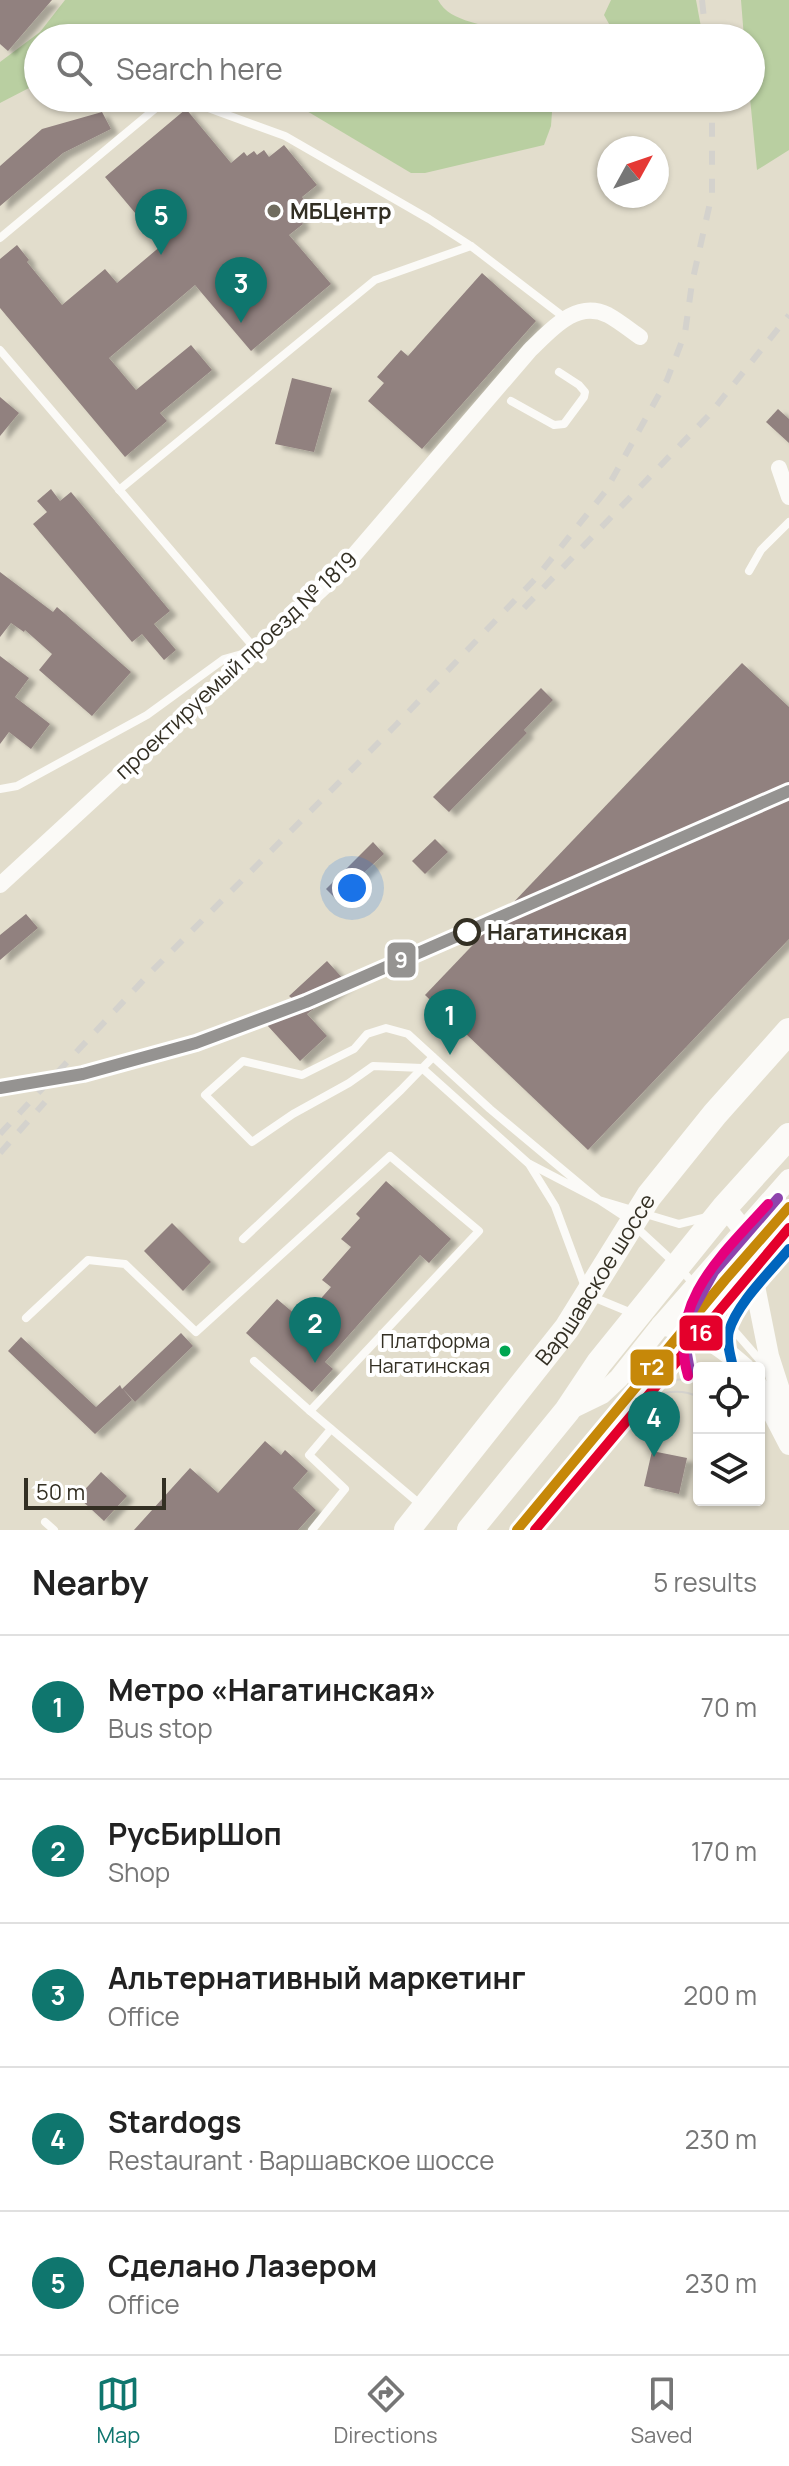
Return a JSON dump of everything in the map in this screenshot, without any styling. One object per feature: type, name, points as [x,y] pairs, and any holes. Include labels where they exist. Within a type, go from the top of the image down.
[{"type":"main road","name":"Варшавское шоссе","points":[[407,1530],[567,1328],[649,1196],[715,1114],[789,1031]]},
{"type":"main road","points":[[470,1530],[567,1411],[599,1363],[649,1320],[678,1266],[725,1207],[789,1136]]},
{"type":"street","points":[[565,318],[582,311],[593,311],[607,315],[640,337]]},
{"type":"street","name":"проектируемый проезд № 1819","points":[[0,885],[337,575],[530,350],[565,318]]},
{"type":"street","points":[[779,468],[789,497]]},
{"type":"street","points":[[649,1320],[696,1286],[789,1179]]},
{"type":"street","points":[[725,1207],[744,1231],[789,1445]]},
{"type":"street","points":[[649,1320],[710,1340],[738,1362]]},
{"type":"lane","points":[[0,238],[151,112]]},
{"type":"lane","points":[[219,112],[285,136],[429,219],[471,246],[565,318]]},
{"type":"lane","points":[[119,490],[375,280],[471,246]]},
{"type":"lane","points":[[0,350],[256,650],[224,659],[147,715],[17,786],[0,789]]},
{"type":"lane","points":[[511,401],[554,425],[564,424],[585,392],[559,372]]},
{"type":"lane","points":[[749,571],[761,550],[789,522]]},
{"type":"lane","points":[[599,1200],[490,1109],[408,1034],[386,1028],[367,1034],[354,1049],[302,1075],[243,1061],[205,1095],[252,1142],[373,1066],[422,1068],[528,1163],[599,1200],[636,1218],[679,1224],[705,1218],[725,1207]]},
{"type":"lane","points":[[243,1239],[433,1057]]},
{"type":"lane","points":[[26,1318],[88,1260],[125,1264],[196,1332],[390,1156],[479,1231],[310,1411]]},
{"type":"lane","points":[[528,1163],[555,1206],[588,1295],[649,1320]]},
{"type":"lane","points":[[636,1218],[696,1286],[779,1397]]},
{"type":"lane","points":[[254,1361],[425,1508]]},
{"type":"lane","points":[[312,1530],[345,1489],[309,1455],[331,1429]]},
{"type":"lane","points":[[45,1522],[54,1530]]},
{"type":"green space","points":[[65,0],[438,0],[452,14],[478,24],[46,24]]},
{"type":"green space","points":[[611,0],[696,0],[700,24],[609,24],[604,15]]},
{"type":"green space","points":[[741,0],[789,0],[789,150],[757,170],[751,112],[765,112],[765,24],[743,24]]},
{"type":"green space","points":[[24,44],[24,91],[0,103],[0,62]]},
{"type":"green space","points":[[309,112],[552,112],[544,145],[425,173],[411,173]]},
{"type":"building","points":[[0,0],[52,0],[31,24],[24,24],[24,32],[8,51],[0,44]]},
{"type":"building","points":[[102,112],[111,129],[63,153],[0,206],[0,166],[42,129]]},
{"type":"building","points":[[182,112],[188,112],[231,163],[244,152],[247,156],[254,151],[257,155],[264,150],[269,157],[284,145],[317,185],[302,197],[308,204],[302,210],[305,214],[299,219],[303,224],[289,235],[331,284],[251,351],[195,285],[109,358],[136,390],[191,345],[212,370],[160,413],[167,421],[125,457],[0,308],[0,259],[17,245],[62,305],[105,269],[117,283],[162,245],[105,177]]},
{"type":"building","points":[[482,273],[536,321],[422,449],[368,401],[384,383],[377,377],[401,350],[408,356]]},
{"type":"building","points":[[292,378],[332,388],[314,452],[275,444]]},
{"type":"building","points":[[0,397],[19,413],[0,436]]},
{"type":"building","points":[[778,409],[789,419],[789,443],[766,422]]},
{"type":"building","points":[[51,489],[60,501],[71,492],[170,611],[154,624],[176,650],[164,660],[142,634],[132,642],[33,524],[47,512],[37,501]]},
{"type":"building","points":[[0,572],[53,612],[57,607],[131,672],[92,716],[39,670],[52,654],[25,630],[11,623],[0,637]]},
{"type":"building","points":[[0,656],[29,678],[15,697],[50,724],[31,749],[9,732],[0,744]]},
{"type":"building","points":[[742,663],[789,707],[789,939],[588,1150],[425,995]]},
{"type":"building","points":[[541,688],[553,700],[524,730],[527,733],[449,812],[433,797]]},
{"type":"building","points":[[435,839],[448,852],[425,874],[412,861]]},
{"type":"building","points":[[373,842],[384,854],[336,899],[326,889]]},
{"type":"building","points":[[26,914],[38,928],[0,960],[0,935]]},
{"type":"building","points":[[327,961],[347,983],[307,1014],[327,1036],[300,1061],[267,1025],[294,1000],[289,996]]},
{"type":"building","points":[[386,1181],[451,1239],[429,1263],[420,1255],[325,1362],[333,1369],[312,1392],[246,1333],[277,1299],[302,1320],[331,1287],[322,1280],[351,1247],[341,1239],[360,1218],[356,1214]]},
{"type":"building","points":[[172,1223],[211,1262],[183,1291],[144,1251]]},
{"type":"building","points":[[181,1333],[193,1346],[135,1402],[123,1389],[132,1400],[95,1434],[8,1351],[21,1337],[96,1407],[120,1385],[122,1389]]},
{"type":"building","points":[[265,1441],[281,1455],[285,1450],[308,1471],[293,1488],[316,1510],[298,1530],[134,1530],[190,1468],[218,1493]]},
{"type":"building","points":[[652,1451],[687,1458],[679,1494],[644,1486]]},
{"type":"building","points":[[101,1472],[127,1496],[104,1521],[78,1497]]},
{"type":"tram line","points":[[611,1417],[650,1386],[673,1380],[693,1381]]},
{"type":"tram line","points":[[633,1410],[648,1399],[664,1393],[693,1395]]},
{"type":"railway","points":[[702,0],[705,24]]},
{"type":"railway","points":[[0,1134],[151,972],[395,726],[536,578],[605,492],[667,380],[685,333],[692,283],[712,194],[712,112]]},
{"type":"railway","points":[[524,608],[709,415],[789,315]]},
{"type":"railway","points":[[0,1153],[45,1102]]},
{"type":"transit line","name":"9","points":[[0,1088],[83,1074],[196,1043],[306,1002],[789,791]]},
{"type":"transit line","points":[[690,1371],[686,1348],[689,1317],[714,1272],[778,1198]]},
{"type":"transit line","points":[[688,1376],[684,1349],[685,1325],[692,1302],[717,1261],[768,1204]]},
{"type":"transit line","name":"т2","points":[[517,1530],[789,1207]]},
{"type":"transit line","name":"16","points":[[535,1530],[789,1228]]},
{"type":"transit line","points":[[732,1362],[728,1339],[733,1320],[746,1299],[789,1249]]},
{"type":"place","name":"МБЦентр","points":[[274,211]]},
{"type":"place","name":"Сделано Лазером","points":[[161,255]]},
{"type":"place","name":"Альтернативный маркетинг","points":[[241,323]]},
{"type":"place","name":"Нагатинская","points":[[467,932]]},
{"type":"place","name":"Метро «Нагатинская»","points":[[450,1055]]},
{"type":"place","name":"Платформа Нагатинская","points":[[505,1351]]},
{"type":"place","name":"РусБирШоп","points":[[315,1363]]},
{"type":"place","name":"Stardogs","points":[[654,1457]]}]
